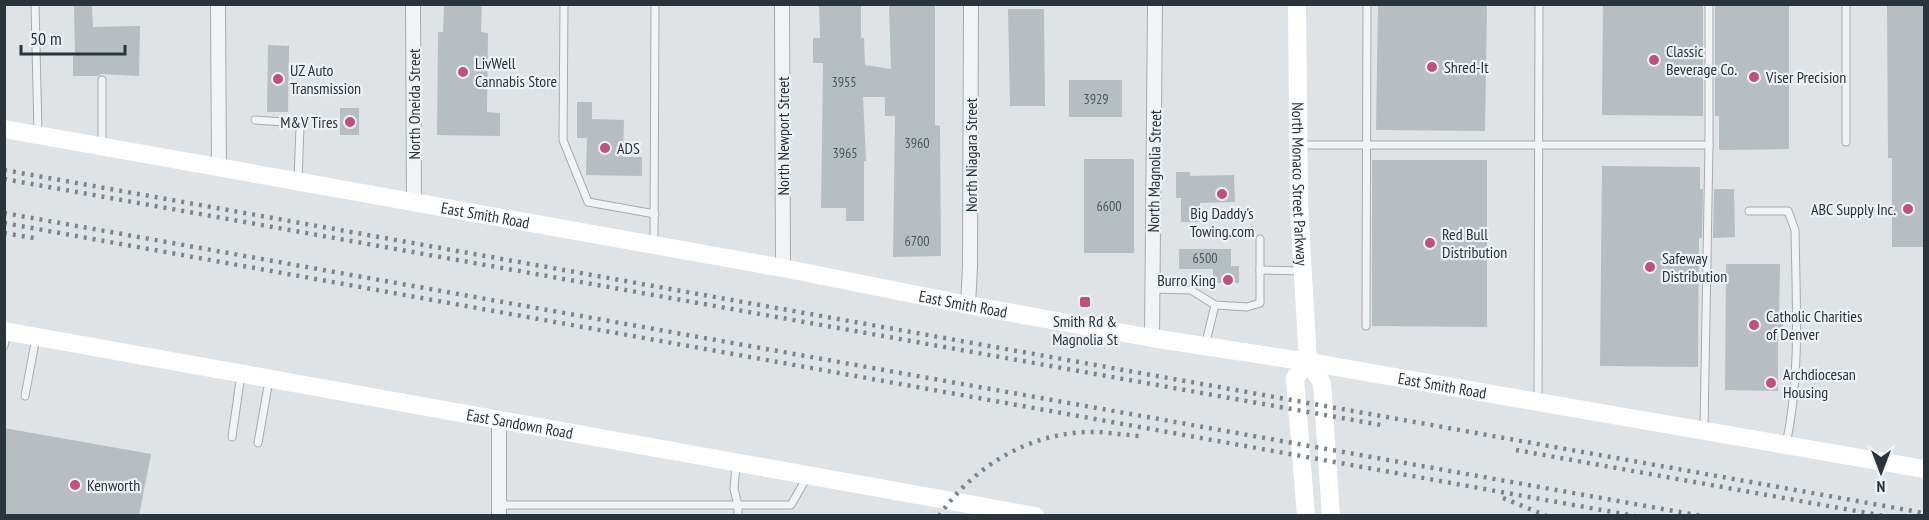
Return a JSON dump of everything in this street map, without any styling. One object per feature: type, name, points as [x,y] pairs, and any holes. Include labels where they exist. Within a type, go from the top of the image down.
[{"type":"street","points":[[218,4],[219,168]]},
{"type":"street","name":"North Oneida Street","points":[[413,4],[414,203]]},
{"type":"street","name":"North Newport Street","points":[[782,4],[783,268]]},
{"type":"street","name":"North Niagara Street","points":[[968,304],[971,4]]},
{"type":"street","name":"North Magnolia Street","points":[[1152,338],[1155,4]]},
{"type":"street","name":"North Monaco Street Parkway","points":[[1298,4],[1297,145],[1308,362]]},
{"type":"street","name":"East Smith Road","points":[[4,129],[783,268],[1152,338],[1308,362],[1924,469]]},
{"type":"street","name":"East Sandown Road","points":[[5,336],[36,337],[808,475],[994,512],[1035,516]]},
{"type":"street","points":[[1306,516],[1295,378],[1308,362],[1322,383],[1331,516]]},
{"type":"street","points":[[499,420],[499,510]]},
{"type":"lane","points":[[35,4],[38,136]]},
{"type":"lane","points":[[564,4],[563,140],[588,202],[655,214]]},
{"type":"lane","points":[[654,245],[655,4]]},
{"type":"lane","points":[[1366,326],[1367,4]]},
{"type":"lane","points":[[1538,402],[1539,4]]},
{"type":"lane","points":[[1704,431],[1709,4]]},
{"type":"lane","points":[[1846,4],[1846,142]]},
{"type":"lane","points":[[102,80],[102,147]]},
{"type":"lane","points":[[255,120],[298,123],[300,127],[298,182]]},
{"type":"lane","points":[[1297,145],[1709,145]]},
{"type":"lane","points":[[1749,211],[1788,211],[1795,230],[1795,382],[1793,413],[1786,445]]},
{"type":"lane","points":[[1153,289],[1191,290],[1215,305],[1247,307],[1260,303],[1260,239]]},
{"type":"lane","points":[[1260,270],[1302,271]]},
{"type":"lane","points":[[1205,346],[1215,305]]},
{"type":"lane","points":[[25,396],[36,337]]},
{"type":"lane","points":[[231,437],[241,374]]},
{"type":"lane","points":[[258,442],[269,379]]},
{"type":"lane","points":[[736,462],[734,489],[738,516]]},
{"type":"lane","points":[[499,510],[791,505],[808,475]]},
{"type":"building","points":[[74,4],[92,4],[93,27],[140,26],[139,76],[101,74],[73,76]]},
{"type":"building","points":[[444,4],[482,4],[481,32],[488,33],[487,112],[500,113],[500,136],[437,135],[438,32],[443,32]]},
{"type":"building","points":[[819,4],[861,4],[861,38],[864,38],[865,65],[891,69],[889,4],[935,4],[935,125],[940,126],[941,256],[893,257],[895,116],[885,116],[885,97],[863,97],[866,161],[864,161],[864,221],[846,221],[846,208],[821,208],[823,63],[813,63],[813,38],[820,38]]},
{"type":"building","name":"Shred-It","points":[[1378,4],[1487,4],[1485,131],[1376,130]]},
{"type":"building","name":"Classic Beverage Co.","points":[[1603,4],[1703,4],[1703,116],[1602,115]]},
{"type":"building","name":"Viser Precision","points":[[1715,4],[1789,4],[1789,149],[1719,150],[1719,116],[1715,116]]},
{"type":"building","points":[[1887,4],[1924,4],[1924,247],[1892,247],[1892,158],[1888,158]]},
{"type":"building","points":[[1008,9],[1044,9],[1045,106],[1010,106]]},
{"type":"building","name":"UZ Auto Transmission","points":[[268,45],[289,46],[288,112],[267,112]]},
{"type":"building","points":[[1069,80],[1122,80],[1122,117],[1069,117]]},
{"type":"building","name":"ADS","points":[[577,102],[592,102],[592,119],[624,120],[623,157],[642,157],[642,176],[586,175],[587,138],[577,138]]},
{"type":"building","name":"M&V Tires","points":[[340,108],[359,108],[359,135],[340,135]]},
{"type":"building","points":[[1084,159],[1134,159],[1134,253],[1084,253]]},
{"type":"building","name":"Red Bull Distribution","points":[[1372,160],[1487,160],[1487,327],[1372,326]]},
{"type":"building","name":"Safeway Distribution","points":[[1602,166],[1700,167],[1700,189],[1703,189],[1702,238],[1699,238],[1698,367],[1600,366]]},
{"type":"building","points":[[1176,172],[1190,172],[1190,176],[1234,175],[1235,202],[1200,203],[1200,222],[1181,222],[1181,198],[1176,198]]},
{"type":"building","points":[[1714,189],[1734,189],[1735,237],[1713,238]]},
{"type":"building","points":[[1179,249],[1231,249],[1231,266],[1239,266],[1239,283],[1213,283],[1213,269],[1179,269]]},
{"type":"building","name":"Catholic Charities of Denver","points":[[1726,264],[1780,264],[1779,317],[1783,317],[1783,333],[1778,333],[1778,391],[1725,390]]},
{"type":"building","name":"Kenworth","points":[[4,428],[151,454],[139,516],[4,516]]},
{"type":"railway","points":[[4,170],[1924,513]]},
{"type":"railway","points":[[4,179],[1381,425]]},
{"type":"railway","points":[[4,213],[1702,516]]},
{"type":"railway","points":[[4,223],[1635,516]]},
{"type":"railway","points":[[4,233],[39,239]]},
{"type":"railway","points":[[939,516],[954,497],[988,466],[1029,444],[1074,433],[1098,432],[1140,436]]},
{"type":"railway","points":[[1516,450],[1884,516]]},
{"type":"railway","points":[[1503,498],[1547,516]]},
{"type":"place","name":"Classic Beverage Co.","points":[[1654,60]]},
{"type":"place","name":"Shred-It","points":[[1432,67]]},
{"type":"place","name":"LivWell Cannabis Store","points":[[463,72]]},
{"type":"place","name":"Viser Precision","points":[[1754,77]]},
{"type":"place","name":"UZ Auto Transmission","points":[[278,79]]},
{"type":"place","name":"M&V Tires","points":[[350,122]]},
{"type":"place","name":"ADS","points":[[605,148]]},
{"type":"place","name":"Big Daddy's Towing.com","points":[[1222,194]]},
{"type":"place","name":"ABC Supply Inc.","points":[[1908,209]]},
{"type":"place","name":"Red Bull Distribution","points":[[1430,243]]},
{"type":"place","name":"Safeway Distribution","points":[[1650,267]]},
{"type":"place","name":"Burro King","points":[[1228,280]]},
{"type":"place","name":"Smith Rd & Magnolia St","points":[[1085,302]]},
{"type":"place","name":"Catholic Charities of Denver","points":[[1754,325]]},
{"type":"place","name":"Archdiocesan Housing","points":[[1771,383]]},
{"type":"place","name":"Kenworth","points":[[75,485]]}]
